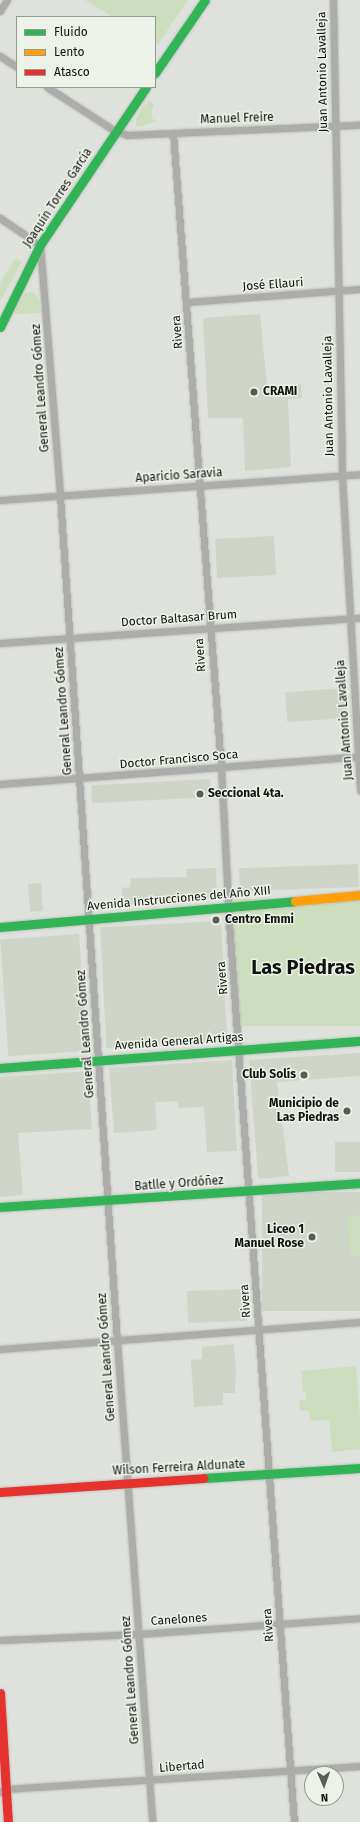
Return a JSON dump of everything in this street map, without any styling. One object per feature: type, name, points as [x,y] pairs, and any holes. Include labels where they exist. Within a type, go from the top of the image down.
[{"type":"street","points":[[0,11],[7,0]]},
{"type":"street","points":[[156,72],[205,0]]},
{"type":"street","name":"Juan Antonio Lavalleja","points":[[333,0],[337,291],[342,475],[360,790]]},
{"type":"street","points":[[0,56],[16,66]]},
{"type":"street","points":[[49,88],[115,132]]},
{"type":"street","name":"Joaquín Torres García","points":[[0,327],[40,245],[145,88]]},
{"type":"street","name":"Manuel Freire","points":[[115,132],[127,135],[360,125]]},
{"type":"street","name":"Rivera","points":[[173,133],[187,302],[199,486],[221,767],[228,908],[294,1822]]},
{"type":"street","points":[[0,218],[40,245]]},
{"type":"street","name":"General Leandro Gómez","points":[[40,245],[60,496],[117,1341],[152,1822]]},
{"type":"street","name":"José Ellauri","points":[[187,302],[360,289]]},
{"type":"street","name":"Aparicio Saravia","points":[[0,500],[360,474]]},
{"type":"street","name":"Doctor Baltasar Brum","points":[[0,643],[360,618]]},
{"type":"street","name":"Doctor Francisco Soca","points":[[0,784],[80,779],[359,756]]},
{"type":"street","name":"Avenida Instrucciones del Año XIII","points":[[0,927],[228,908],[360,895]]},
{"type":"street","name":"Avenida General Artigas","points":[[0,1068],[360,1041]]},
{"type":"street","name":"Batlle y Ordóñez","points":[[0,1207],[360,1183]]},
{"type":"street","points":[[0,1349],[360,1322]]},
{"type":"street","name":"Wilson Ferreira Aldunate","points":[[0,1492],[127,1482],[268,1475],[360,1468]]},
{"type":"street","name":"Canelones","points":[[0,1640],[139,1634],[360,1618]]},
{"type":"street","points":[[0,1693],[3,1791],[8,1822]]},
{"type":"street","name":"Libertad","points":[[3,1791],[290,1769],[360,1766]]},
{"type":"shaded area","name":"CRAMI","points":[[260,314],[267,386],[301,384],[302,398],[288,399],[291,467],[245,471],[243,418],[208,418],[203,318]]},
{"type":"shaded area","points":[[274,536],[276,575],[217,578],[215,539]]},
{"type":"shaded area","points":[[345,688],[347,718],[287,722],[285,692]]},
{"type":"shaded area","points":[[210,779],[211,797],[92,803],[91,785]]},
{"type":"shaded area","points":[[358,864],[359,887],[240,891],[239,868]]},
{"type":"shaded area","points":[[216,868],[217,897],[123,905],[122,888],[130,887],[131,878],[187,877],[186,869]]},
{"type":"shaded area","points":[[41,883],[43,911],[30,912],[28,884]]},
{"type":"shaded area","points":[[221,921],[227,1042],[106,1048],[100,927]]},
{"type":"shaded area","points":[[79,934],[87,1051],[8,1056],[0,940]]},
{"type":"shaded area","points":[[360,1053],[360,1076],[277,1082],[289,1176],[261,1179],[258,1177],[249,1060]]},
{"type":"shaded area","points":[[232,1060],[237,1151],[207,1152],[204,1107],[178,1108],[178,1101],[155,1102],[157,1130],[114,1133],[109,1068]]},
{"type":"shaded area","points":[[88,1071],[92,1129],[18,1133],[23,1195],[0,1197],[0,1077]]},
{"type":"shaded area","points":[[335,1142],[360,1142],[360,1172],[335,1172]]},
{"type":"shaded area","name":"Liceo 1 Manuel Rose","points":[[262,1192],[360,1192],[360,1311],[262,1311]]},
{"type":"shaded area","points":[[246,1289],[247,1321],[188,1323],[187,1291]]},
{"type":"shaded area","points":[[234,1344],[236,1373],[235,1393],[223,1393],[223,1405],[194,1407],[191,1360],[202,1359],[202,1347]]},
{"type":"green space","points":[[85,0],[188,0],[158,44],[156,43],[156,16],[111,16]]},
{"type":"green space","points":[[150,101],[154,106],[152,110],[152,118],[156,121],[140,127],[136,126],[136,119],[143,107]]},
{"type":"green space","points":[[15,259],[22,262],[0,302],[0,283]]},
{"type":"green space","points":[[33,292],[38,297],[42,313],[13,314],[25,293]]},
{"type":"green space","points":[[232,899],[360,899],[360,1026],[232,1026]]},
{"type":"green space","points":[[360,1215],[360,1256],[350,1256],[348,1216]]},
{"type":"green space","points":[[356,1366],[360,1416],[360,1449],[332,1452],[329,1420],[310,1421],[309,1411],[300,1411],[299,1400],[306,1399],[306,1392],[303,1392],[301,1371]]},
{"type":"traffic: fast","points":[[156,72],[205,0]]},
{"type":"traffic: fast","points":[[0,327],[40,245],[145,88]]},
{"type":"traffic: fast","points":[[0,927],[295,901]]},
{"type":"traffic: fast","points":[[0,1068],[360,1041]]},
{"type":"traffic: fast","points":[[0,1207],[360,1183]]},
{"type":"traffic: fast","points":[[204,1478],[360,1468]]},
{"type":"traffic: slow","points":[[295,901],[360,895]]},
{"type":"traffic: jam","points":[[0,1492],[204,1478]]},
{"type":"traffic: jam","points":[[0,1693],[8,1822]]},
{"type":"place","name":"CRAMI","points":[[254,392]]},
{"type":"place","name":"Seccional 4ta.","points":[[200,794]]},
{"type":"place","name":"Centro Emmi","points":[[216,920]]},
{"type":"place","name":"Club Solís","points":[[304,1075]]},
{"type":"place","name":"Municipio de Las Piedras","points":[[347,1111]]},
{"type":"place","name":"Liceo 1 Manuel Rose","points":[[312,1237]]},
{"type":"district","name":"Las Piedras","points":[[303,967]]}]
